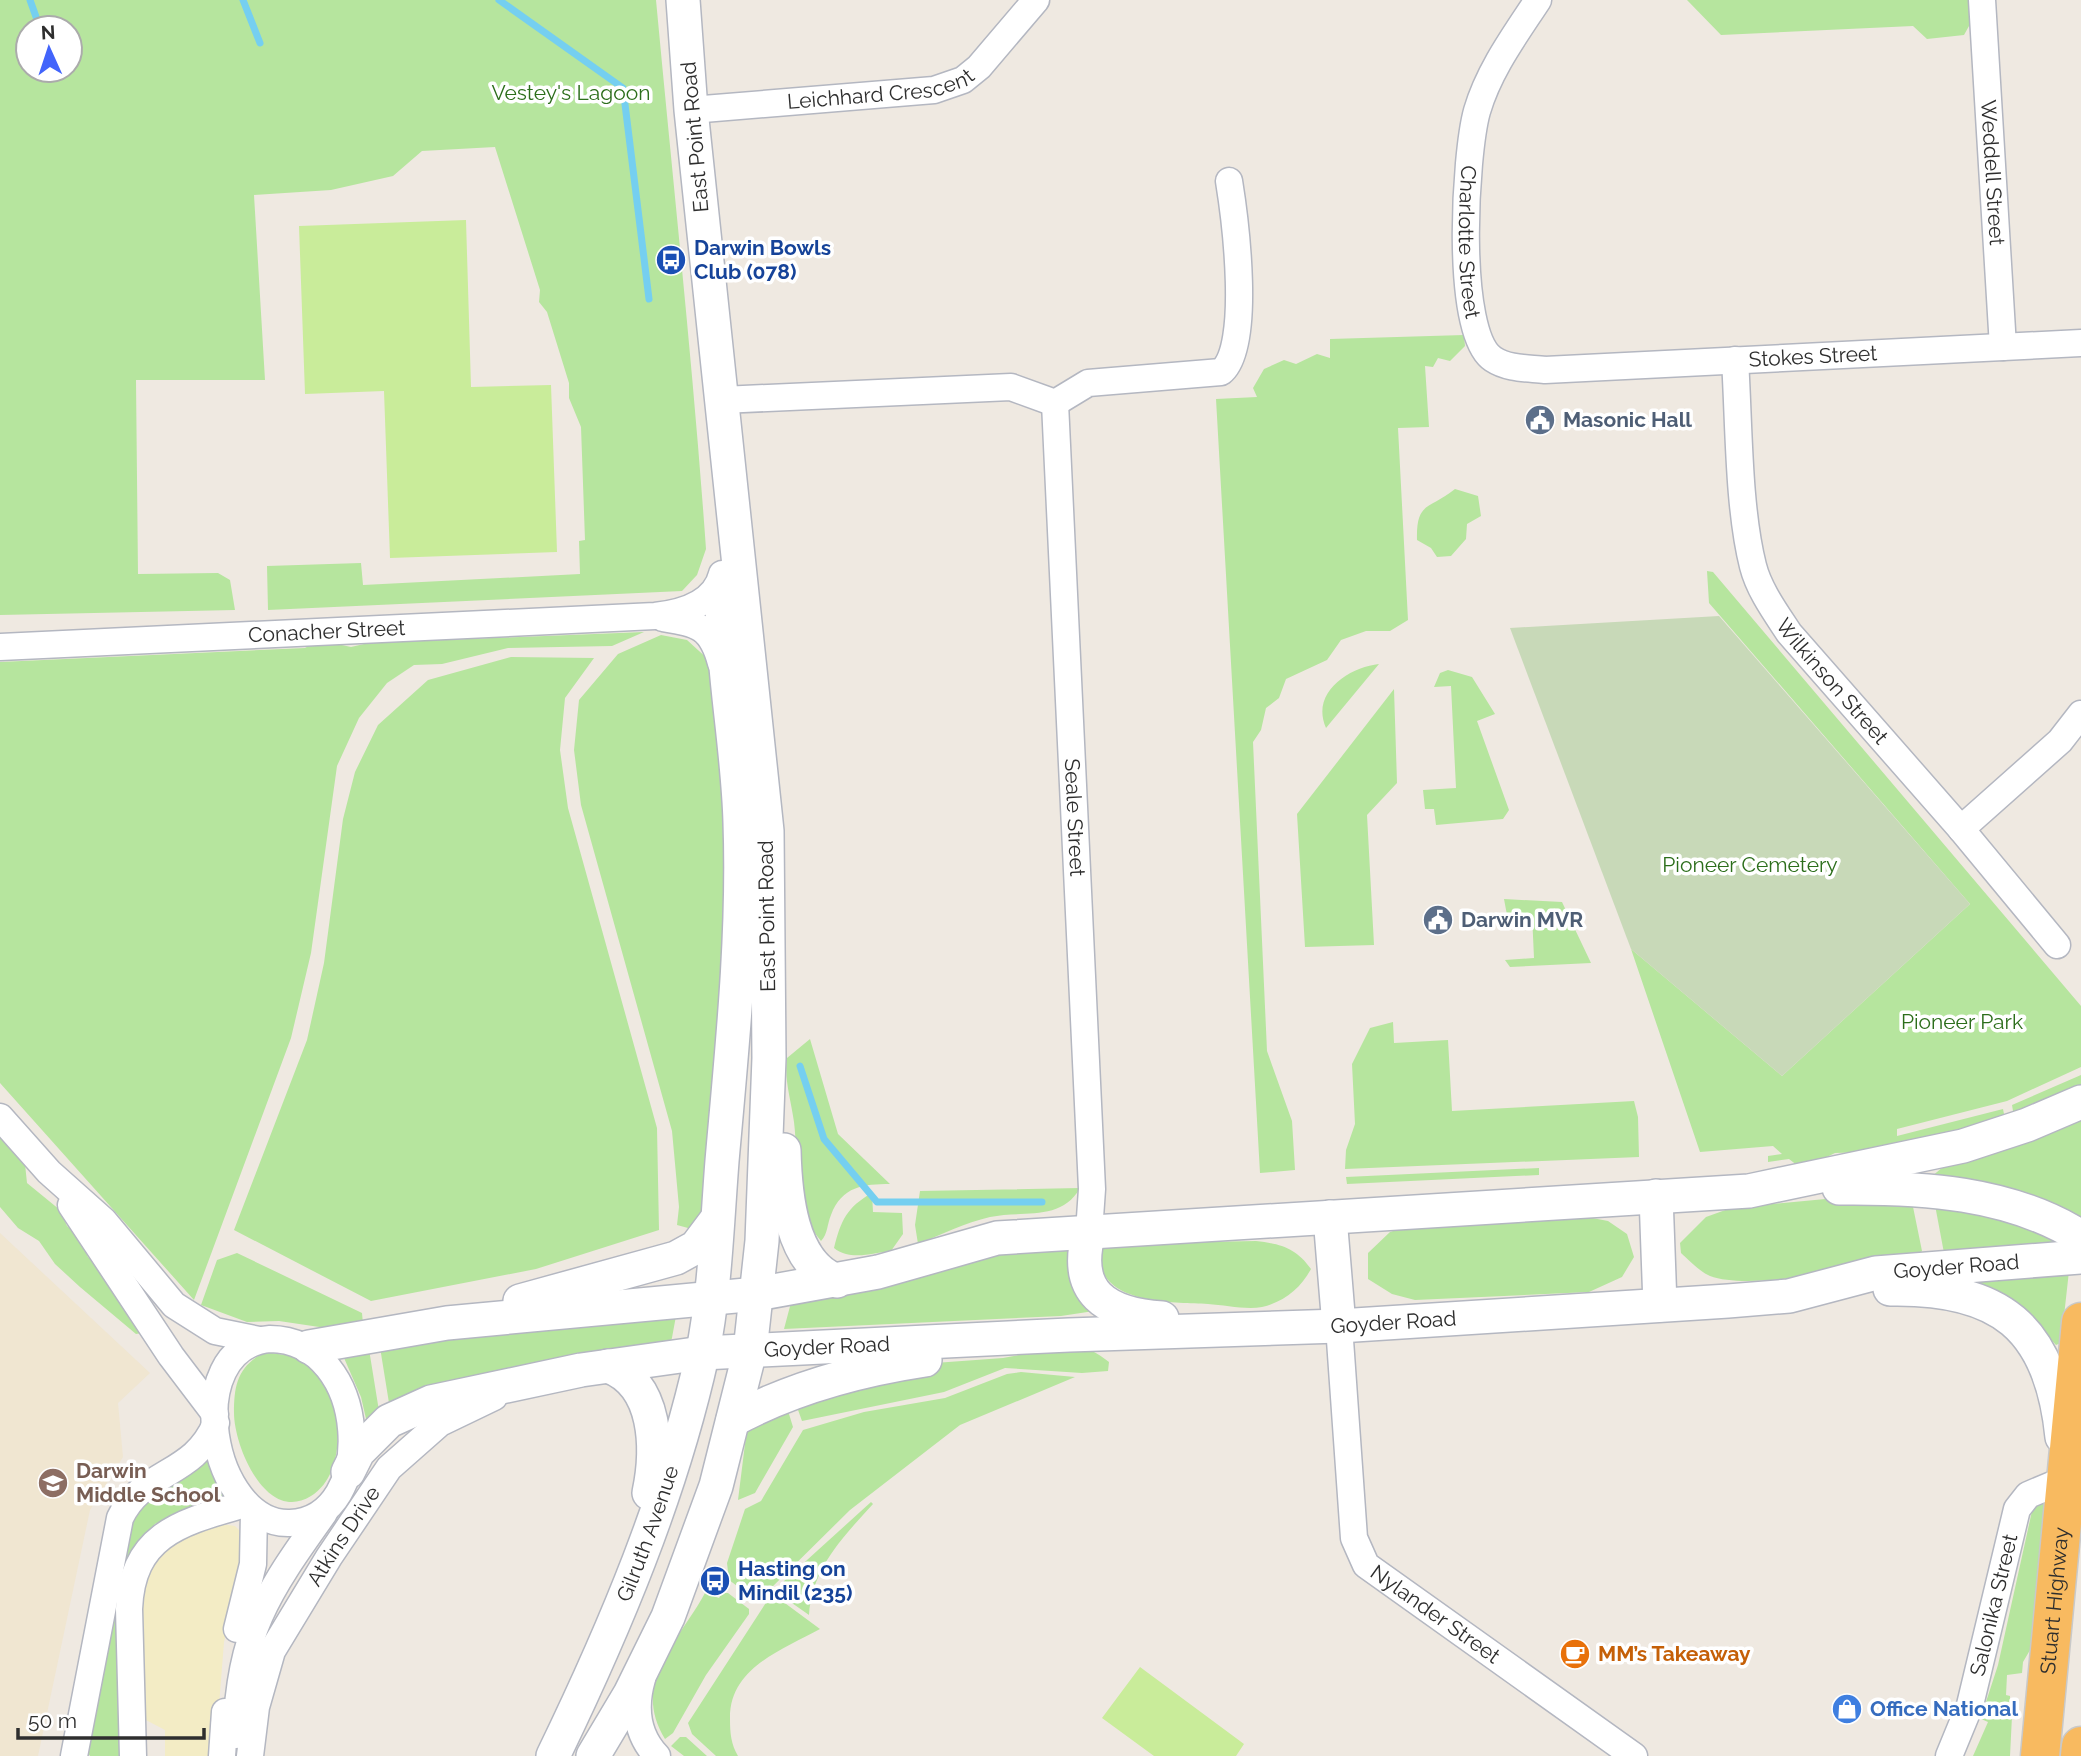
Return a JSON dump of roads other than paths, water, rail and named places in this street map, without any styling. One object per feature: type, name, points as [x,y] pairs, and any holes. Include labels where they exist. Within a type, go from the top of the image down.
[{"type":"highway","name":"Stuart Highway","points":[[2040,1756],[2081,1322]]},
{"type":"highway","points":[[2080,1756],[2081,1746]]},
{"type":"street","name":"East Point Road","points":[[683,0],[691,110],[767,831],[769,1058],[757,1294],[750,1351]]},
{"type":"street","name":"Leichhard Crescent","points":[[691,110],[934,90],[963,80],[979,67],[1036,0]]},
{"type":"street","name":"Charlotte Street","points":[[1538,0],[1499,59],[1478,110],[1466,166],[1467,266],[1471,314],[1481,342],[1491,358],[1511,367],[1545,370]]},
{"type":"street","name":"Weddell Street","points":[[1982,0],[2003,347]]},
{"type":"street","points":[[722,400],[1011,387],[1055,403],[1088,383],[1212,374],[1226,368],[1237,326],[1239,275],[1229,181]]},
{"type":"street","name":"Stokes Street","points":[[1545,370],[2081,343]]},
{"type":"street","name":"Wilkinson Street","points":[[1735,360],[1747,531],[1759,580],[1789,634],[1961,829],[2057,945]]},
{"type":"street","name":"Seale Street","points":[[1055,403],[1092,1189],[1089,1232]]},
{"type":"street","name":"East Point Road","points":[[710,1300],[741,902],[741,824],[722,616],[722,574],[730,482]]},
{"type":"street","name":"Conacher Street","points":[[0,648],[655,616],[676,613],[702,602],[715,592],[722,574]]},
{"type":"street","name":"Conacher Street","points":[[655,616],[689,623],[710,636],[732,704]]},
{"type":"street","points":[[1961,829],[2060,741],[2081,714]]},
{"type":"street","points":[[769,1058],[782,1116],[787,1192],[797,1233],[812,1263],[829,1278],[837,1281]]},
{"type":"street","points":[[1749,1191],[1962,1146],[2027,1125],[2081,1102]]},
{"type":"street","points":[[0,1116],[49,1172],[104,1221],[174,1305],[215,1331],[259,1340],[284,1339],[309,1347],[447,1323],[757,1294],[837,1281],[997,1238],[1656,1196],[1874,1187],[1956,1194],[2030,1212],[2081,1237]]},
{"type":"street","points":[[49,1172],[215,1419],[226,1469],[250,1508],[253,1564],[228,1670],[222,1756]]},
{"type":"street","points":[[1656,1196],[1660,1305]]},
{"type":"street","points":[[1330,1217],[1339,1326]]},
{"type":"street","points":[[447,1323],[676,1258],[696,1247],[717,1219]]},
{"type":"street","points":[[1089,1232],[1084,1253],[1087,1277],[1100,1300],[1122,1313],[1297,1328]]},
{"type":"street","name":"Goyder Road","points":[[348,1472],[358,1452],[389,1421],[450,1397],[608,1366],[702,1353],[1069,1335],[1339,1326],[1790,1296],[1876,1273],[2081,1257]]},
{"type":"street","points":[[1790,1296],[1852,1290],[1924,1289],[1966,1295],[1996,1308],[2029,1337],[2047,1366],[2060,1418],[2066,1479]]},
{"type":"street","name":"Gilruth Avenue","points":[[553,1756],[622,1601],[670,1473],[702,1353],[710,1300]]},
{"type":"street","name":"Nylander Street","points":[[1339,1326],[1354,1538],[1366,1565],[1634,1756]]},
{"type":"street","points":[[733,1420],[775,1399],[848,1376],[920,1361],[1002,1351],[1069,1335]]},
{"type":"street","points":[[74,1756],[120,1518],[140,1489],[194,1458],[208,1441],[215,1419],[217,1382],[223,1369],[239,1351],[259,1340]]},
{"type":"street","points":[[133,1756],[129,1609],[130,1590],[138,1567],[164,1533],[191,1520],[250,1508],[279,1523],[314,1518],[329,1506],[348,1472],[351,1430],[341,1388],[334,1373],[309,1347]]},
{"type":"street","points":[[593,1756],[649,1657],[702,1530],[750,1351]]},
{"type":"street","points":[[608,1366],[625,1373],[640,1389],[652,1435],[651,1481],[622,1601]]},
{"type":"street","name":"Atkins Drive","points":[[250,1756],[258,1696],[272,1651],[297,1605],[390,1468],[440,1423],[524,1382]]},
{"type":"street","name":"Salonika Street","points":[[1949,1756],[1970,1705],[2017,1509],[2028,1495],[2066,1479]]},
{"type":"street","name":"Atkins Drive","points":[[235,1756],[240,1680],[259,1612],[275,1583],[329,1506]]},
{"type":"street","points":[[649,1657],[637,1708],[641,1732],[657,1756]]},
{"type":"waterway","points":[[30,0],[35,14]]},
{"type":"waterway","points":[[243,0],[260,43]]},
{"type":"waterway","points":[[499,0],[623,88],[649,299]]},
{"type":"waterway","points":[[800,1066],[824,1139],[877,1202],[1042,1202]]},
{"type":"place","name":"Darwin Bowls Club (078)","points":[[671,260]]},
{"type":"place","name":"Masonic Hall","points":[[1540,420]]},
{"type":"place","name":"Darwin MVR","points":[[1438,920]]},
{"type":"place","name":"Darwin Middle School","points":[[53,1483]]},
{"type":"place","name":"Hasting on Mindil (235)","points":[[715,1581]]},
{"type":"place","name":"MM’s Takeaway","points":[[1575,1654]]},
{"type":"place","name":"Office National","points":[[1847,1709]]},
{"type":"park label","name":"Vestey's Lagoon","points":[[571,93]]},
{"type":"park label","name":"Pioneer Cemetery","points":[[1750,865]]},
{"type":"park label","name":"Pioneer Park","points":[[1962,1022]]}]
